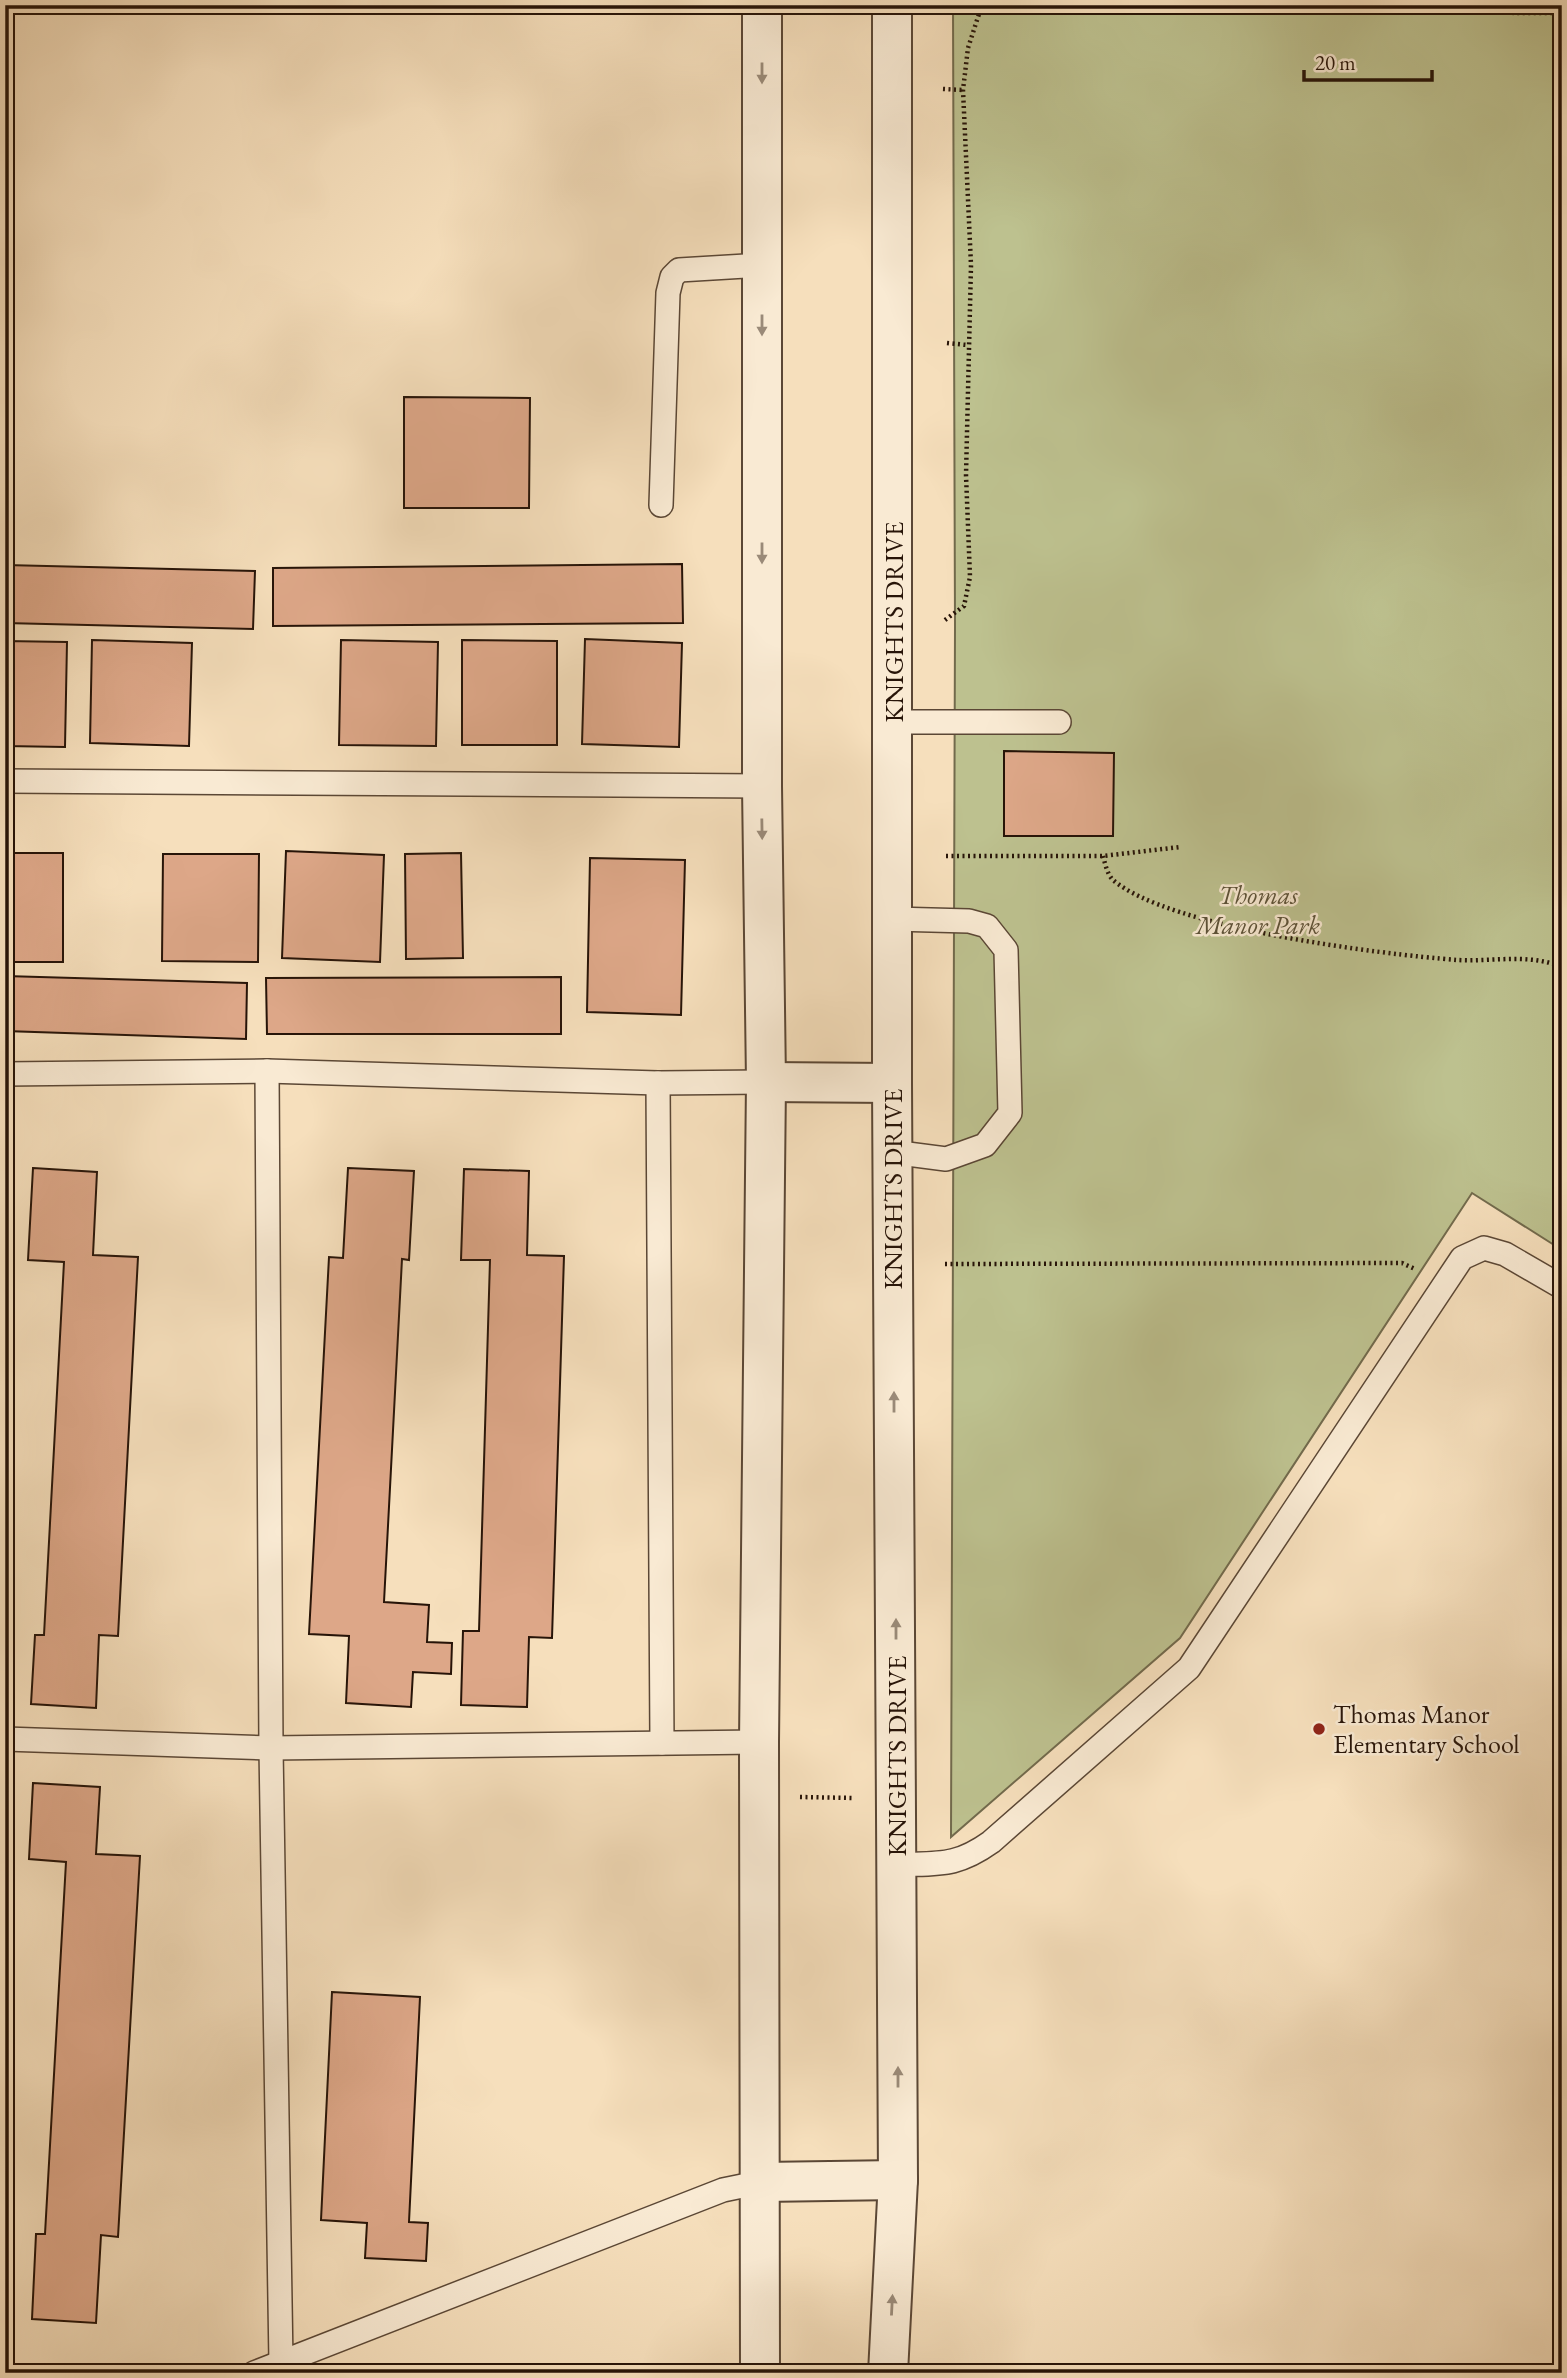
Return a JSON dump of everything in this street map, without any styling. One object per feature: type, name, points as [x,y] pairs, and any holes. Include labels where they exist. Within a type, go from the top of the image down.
[{"type":"street","points":[[760,2373],[762,2182],[759,1742],[766,1082],[762,786],[761,5]]},
{"type":"street","name":"KNIGHTS DRIVE","points":[[888,2373],[898,2180],[892,1152],[892,5]]},
{"type":"street","points":[[766,1082],[892,1083]]},
{"type":"street","points":[[762,2182],[898,2180]]},
{"type":"lane","points":[[661,505],[668,293],[672,277],[679,270],[762,265]]},
{"type":"lane","points":[[894,722],[1059,722]]},
{"type":"lane","points":[[5,781],[762,786]]},
{"type":"lane","points":[[892,1152],[946,1159],[985,1145],[1010,1113],[1006,950],[987,926],[969,921],[893,919]]},
{"type":"lane","points":[[5,1074],[267,1071],[658,1083],[766,1082]]},
{"type":"lane","points":[[267,1071],[271,1748],[281,2363]]},
{"type":"lane","points":[[658,1083],[662,1743]]},
{"type":"lane","points":[[897,1865],[945,1863],[969,1858],[991,1842],[1189,1668],[1462,1258],[1484,1248],[1505,1254],[1562,1287]]},
{"type":"lane","points":[[5,1739],[271,1748],[759,1742]]},
{"type":"lane","points":[[254,2373],[723,2190],[762,2182]]},
{"type":"path","points":[[945,620],[964,606],[970,577],[966,475],[971,265],[963,90],[968,48],[979,14],[985,5]]},
{"type":"path","points":[[1133,5],[1165,12],[1562,13]]},
{"type":"path","points":[[943,89],[963,90]]},
{"type":"path","points":[[947,343],[967,345]]},
{"type":"path","points":[[946,856],[1102,856],[1180,847]]},
{"type":"path","points":[[1102,856],[1110,877],[1136,896],[1231,926],[1356,948],[1458,960],[1527,959],[1562,967]]},
{"type":"path","points":[[945,1264],[1402,1263],[1443,1287]]},
{"type":"path","points":[[789,1796],[865,1798]]},
{"type":"green space","name":"Thomas Manor Park","points":[[953,5],[1562,5],[1562,1250],[1472,1193],[1180,1638],[951,1837],[955,626]]},
{"type":"building","points":[[404,397],[530,398],[529,508],[404,508]]},
{"type":"building","points":[[682,564],[683,623],[273,626],[273,568]]},
{"type":"building","points":[[5,565],[255,571],[253,629],[5,623]]},
{"type":"building","points":[[585,639],[682,643],[679,747],[582,744]]},
{"type":"building","points":[[92,640],[192,643],[189,746],[90,743]]},
{"type":"building","points":[[341,640],[438,642],[436,746],[339,745]]},
{"type":"building","points":[[462,640],[557,641],[557,745],[462,745]]},
{"type":"building","points":[[5,641],[67,642],[65,747],[5,746]]},
{"type":"building","points":[[1004,751],[1114,753],[1113,836],[1004,836]]},
{"type":"building","points":[[286,851],[384,855],[380,962],[282,958]]},
{"type":"building","points":[[5,853],[63,853],[63,962],[5,962]]},
{"type":"building","points":[[461,853],[463,958],[406,959],[405,854]]},
{"type":"building","points":[[163,854],[259,854],[258,962],[162,961]]},
{"type":"building","points":[[590,858],[685,860],[681,1015],[587,1012]]},
{"type":"building","points":[[5,976],[247,983],[246,1039],[5,1031]]},
{"type":"building","points":[[561,977],[561,1034],[267,1034],[266,978]]},
{"type":"building","points":[[33,1168],[97,1172],[93,1255],[138,1257],[118,1636],[99,1635],[96,1708],[31,1704],[35,1635],[44,1635],[64,1262],[28,1260]]},
{"type":"building","points":[[348,1168],[414,1171],[409,1260],[402,1259],[384,1602],[429,1605],[427,1642],[452,1643],[451,1674],[413,1672],[411,1707],[346,1703],[349,1636],[309,1634],[329,1257],[343,1258]]},
{"type":"building","points":[[464,1169],[529,1171],[527,1255],[564,1256],[552,1638],[529,1637],[527,1707],[461,1705],[463,1631],[479,1631],[490,1260],[461,1260]]},
{"type":"building","points":[[33,1783],[100,1787],[96,1854],[140,1856],[118,2237],[101,2235],[96,2323],[32,2319],[36,2234],[45,2234],[66,1862],[29,1859]]},
{"type":"building","points":[[332,1992],[420,1997],[409,2222],[428,2223],[426,2261],[365,2258],[367,2223],[321,2220]]},
{"type":"place","name":"Thomas Manor Elementary School","points":[[1319,1729]]}]
